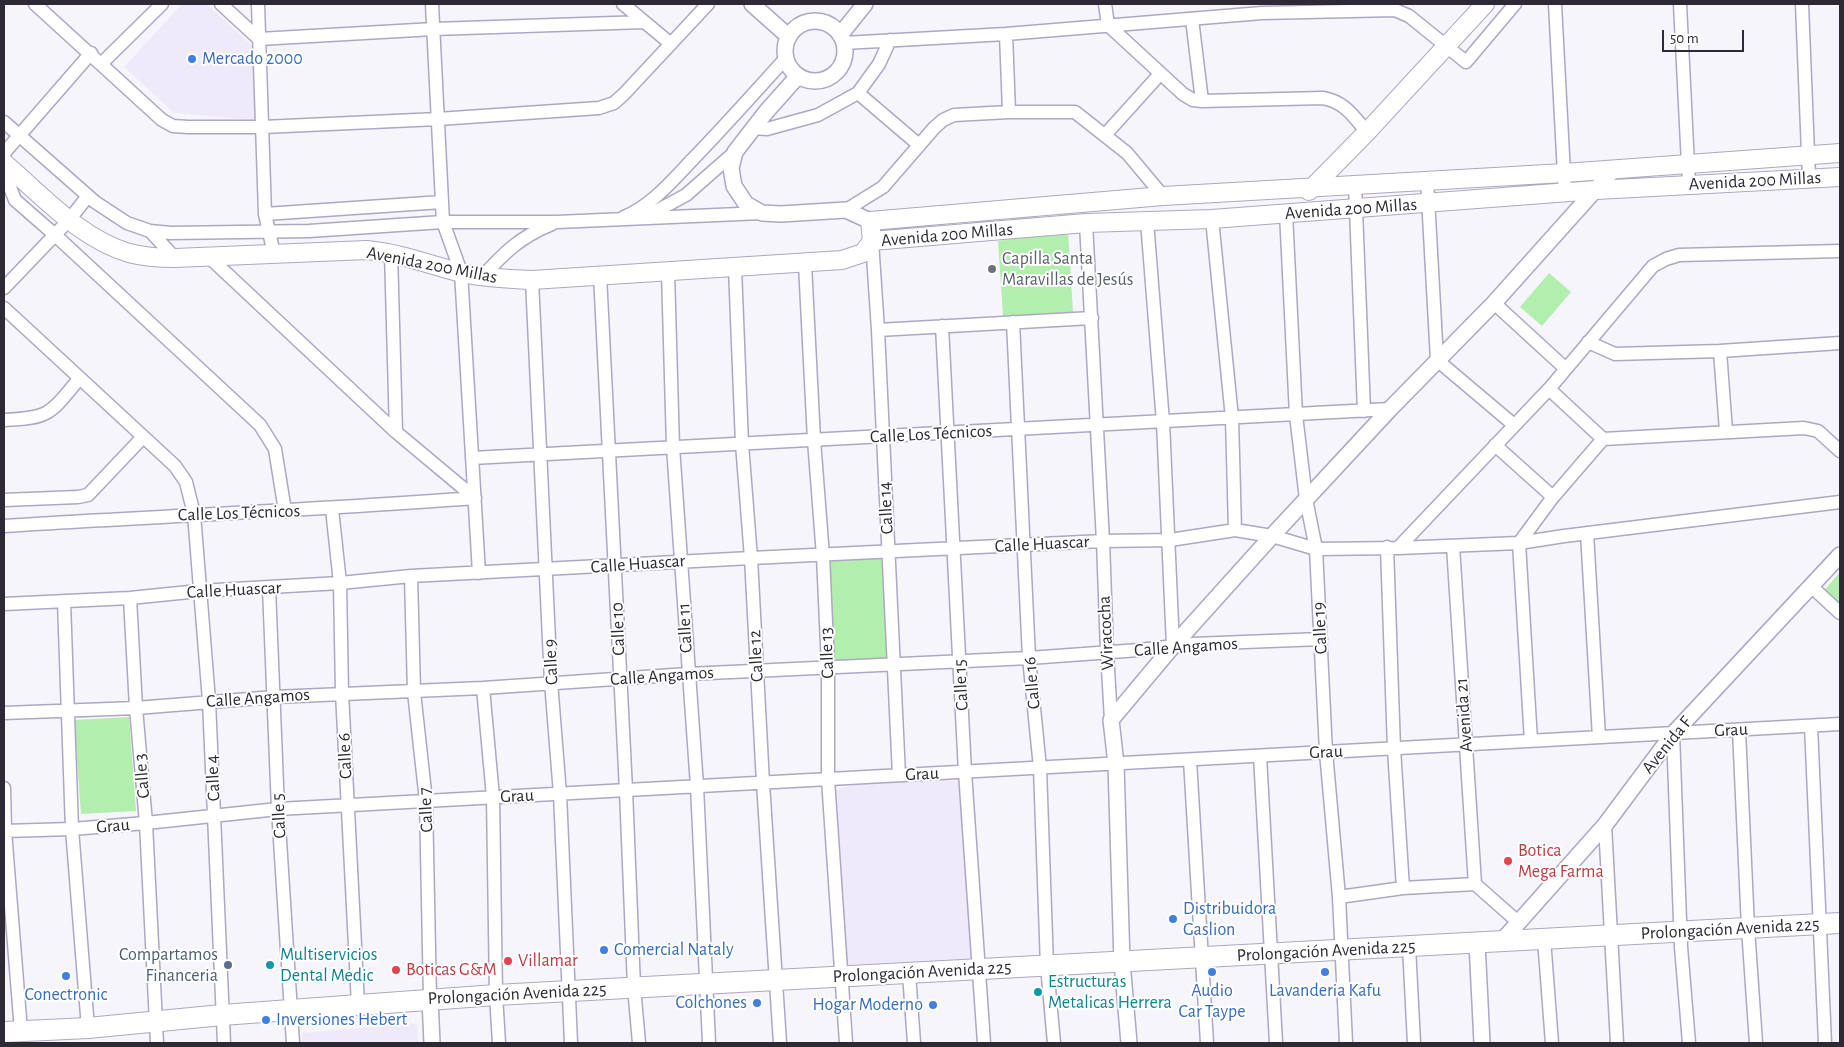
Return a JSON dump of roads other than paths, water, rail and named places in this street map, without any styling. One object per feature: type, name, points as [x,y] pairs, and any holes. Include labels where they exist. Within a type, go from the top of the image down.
[{"type":"main road","points":[[1286,213],[1367,132],[1485,4]]},
{"type":"main road","name":"Avenida 200 Millas","points":[[870,221],[1164,196],[1564,173],[1840,153]]},
{"type":"main road","name":"Avenida 200 Millas","points":[[4,160],[69,220],[92,236],[121,250],[144,256],[175,258],[367,250],[390,253],[482,276],[532,280],[805,264],[854,258],[863,253],[872,241],[1086,223],[1212,219],[1596,190],[1840,176]]},
{"type":"main road","points":[[870,221],[872,241]]},
{"type":"main road","name":"Prolongación Avenida 225","points":[[12,1032],[88,1028],[358,1004],[496,995],[1840,923]]},
{"type":"street","points":[[35,4],[91,53],[162,120],[173,126],[263,127],[438,119],[607,106],[614,103],[624,94],[708,4]]},
{"type":"street","points":[[101,64],[162,4]]},
{"type":"street","points":[[221,4],[259,39],[434,29],[644,22]]},
{"type":"street","points":[[258,4],[265,214],[267,232],[274,254]]},
{"type":"street","points":[[432,4],[443,222],[461,272],[478,573]]},
{"type":"street","points":[[623,4],[671,44]]},
{"type":"street","points":[[752,4],[789,37]]},
{"type":"street","points":[[842,39],[865,4]]},
{"type":"street","points":[[1105,4],[1108,25],[1160,74],[1192,100],[1202,102],[1322,98],[1334,100],[1343,106],[1367,132]]},
{"type":"street","points":[[1250,4],[1262,13]]},
{"type":"street","points":[[842,39],[890,40],[1006,34],[1262,13],[1395,10],[1409,16],[1466,62],[1515,4]]},
{"type":"street","points":[[1555,4],[1565,193]]},
{"type":"street","points":[[1680,4],[1689,185]]},
{"type":"street","points":[[1802,4],[1809,178]]},
{"type":"street","points":[[1192,19],[1202,102]]},
{"type":"street","points":[[809,22],[826,24],[834,28],[842,39],[844,59],[836,73],[821,80],[813,81],[798,76],[786,58],[785,51],[789,37],[794,30],[809,22]]},
{"type":"street","points":[[1006,34],[1009,112]]},
{"type":"street","points":[[753,128],[767,130],[818,115],[858,93],[879,64],[890,40]]},
{"type":"street","points":[[91,53],[19,135],[4,160],[8,182],[15,200],[260,425],[274,449],[285,511]]},
{"type":"street","points":[[620,219],[634,213],[674,179],[786,58]]},
{"type":"street","points":[[1105,134],[1160,74]]},
{"type":"street","points":[[644,218],[686,195],[735,152],[798,76]]},
{"type":"street","points":[[858,93],[919,145]]},
{"type":"street","points":[[846,210],[883,187],[943,120],[954,115],[1009,112],[1075,112],[1127,153],[1164,196]]},
{"type":"street","points":[[4,122],[88,196],[127,223],[150,231],[172,233],[310,231],[443,222],[557,222],[846,210],[870,221]]},
{"type":"street","points":[[735,152],[731,168],[734,186],[746,204],[762,213]]},
{"type":"street","points":[[1111,720],[1173,646],[1272,536],[1390,409],[1494,303],[1614,169]]},
{"type":"street","points":[[1427,180],[1437,360],[1514,425]]},
{"type":"street","points":[[1356,184],[1355,208],[1364,411]]},
{"type":"street","points":[[4,288],[69,220],[88,196]]},
{"type":"street","points":[[265,214],[442,202]]},
{"type":"street","name":"Calle 19","points":[[1286,213],[1296,415],[1306,499],[1316,549],[1326,752],[1339,897],[1346,1043]]},
{"type":"street","points":[[1212,219],[1232,418],[1235,530]]},
{"type":"street","points":[[1147,221],[1163,422],[1170,540],[1173,646]]},
{"type":"street","points":[[482,276],[506,250],[531,233],[557,222]]},
{"type":"street","name":"Wiracocha","points":[[1086,223],[1107,652],[1116,764],[1122,962],[1129,1043]]},
{"type":"street","points":[[150,231],[175,258]]},
{"type":"street","name":"Calle 14","points":[[872,241],[899,775]]},
{"type":"street","points":[[1404,888],[1394,749],[1392,548],[1549,388],[1653,266],[1679,255],[1840,251]]},
{"type":"street","points":[[390,253],[396,432]]},
{"type":"street","points":[[209,257],[396,432],[475,498]]},
{"type":"street","name":"Calle 13","points":[[805,264],[814,440],[823,556],[828,668],[828,779],[846,1043]]},
{"type":"street","name":"Calle 12","points":[[736,268],[742,444],[751,558],[780,1043]]},
{"type":"street","name":"Calle 11","points":[[668,272],[673,447],[697,786],[709,1043]]},
{"type":"street","name":"Calle 10","points":[[600,275],[634,987],[639,1043]]},
{"type":"street","name":"Calle 9","points":[[532,280],[572,1043]]},
{"type":"street","points":[[1494,303],[1566,369]]},
{"type":"street","name":"Calle 4","points":[[4,308],[174,466],[186,482],[194,514],[199,591],[210,701],[224,1043]]},
{"type":"street","points":[[878,330],[1092,318]]},
{"type":"street","name":"Calle 16","points":[[1013,322],[1029,658],[1040,768],[1047,966],[1054,1043]]},
{"type":"street","name":"Calle 15","points":[[942,326],[959,662],[984,1043]]},
{"type":"street","points":[[1588,342],[1616,354],[1720,351],[1839,344]]},
{"type":"street","points":[[1720,351],[1726,431]]},
{"type":"street","points":[[4,420],[33,418],[46,414],[56,407],[80,379]]},
{"type":"street","points":[[1549,388],[1603,440]]},
{"type":"street","name":"Calle Los Técnicos","points":[[472,458],[1390,409]]},
{"type":"street","points":[[1531,741],[1519,543],[1552,497],[1603,440],[1726,431],[1812,428],[1818,430],[1840,451]]},
{"type":"street","points":[[4,500],[88,495],[143,437]]},
{"type":"street","points":[[1495,445],[1552,497]]},
{"type":"street","name":"Calle Los Técnicos","points":[[4,526],[194,514],[332,509],[475,498]]},
{"type":"street","name":"Calle Huascar","points":[[4,604],[130,598],[199,591],[340,583],[411,576],[1103,541],[1170,540],[1235,530],[1272,536],[1316,549],[1519,543],[1840,502]]},
{"type":"street","name":"Calle 6","points":[[332,509],[340,583],[342,693],[358,1004]]},
{"type":"street","points":[[1587,533],[1599,738]]},
{"type":"street","name":"Avenida 21","points":[[1453,546],[1475,884]]},
{"type":"street","name":"Avenida F","points":[[1502,941],[1605,825],[1673,734],[1840,555]]},
{"type":"street","name":"Calle 7","points":[[411,576],[414,692],[426,801],[432,1043]]},
{"type":"street","points":[[1811,586],[1840,613]]},
{"type":"street","name":"Calle 5","points":[[269,588],[278,809],[293,1043]]},
{"type":"street","name":"Calle 3","points":[[130,598],[136,708],[146,823],[157,1043]]},
{"type":"street","points":[[64,602],[72,829],[88,1028]]},
{"type":"street","name":"Calle Angamos","points":[[4,713],[136,708],[274,697],[342,693],[414,692],[757,670],[959,662],[1173,646],[1321,639]]},
{"type":"street","points":[[482,688],[494,797],[496,995],[499,1043]]},
{"type":"street","name":"Grau","points":[[5,831],[72,829],[278,809],[1840,724]]},
{"type":"street","points":[[1811,726],[1825,1043]]},
{"type":"street","points":[[1739,730],[1748,928],[1756,1043]]},
{"type":"street","points":[[1673,734],[1681,932],[1689,1043]]},
{"type":"street","points":[[1260,756],[1276,1043]]},
{"type":"street","points":[[1190,760],[1206,1043]]},
{"type":"street","points":[[4,788],[12,1032]]},
{"type":"street","points":[[1605,825],[1617,1043]]},
{"type":"street","points":[[1339,897],[1404,888],[1475,884],[1518,922]]},
{"type":"street","points":[[1544,939],[1552,1043]]},
{"type":"street","points":[[1477,943],[1482,1043]]},
{"type":"street","points":[[1409,946],[1414,1043]]},
{"type":"street","points":[[909,973],[914,1043]]},
{"type":"place","name":"Mercado 2000","points":[[192,59]]},
{"type":"place","name":"Capilla Santa Maravillas de Jesús","points":[[992,269]]},
{"type":"place","name":"Botica Mega Farma","points":[[1508,861]]},
{"type":"place","name":"Distribuidora Gaslion","points":[[1173,919]]},
{"type":"place","name":"Comercial Nataly","points":[[604,950]]},
{"type":"place","name":"Villamar","points":[[508,961]]},
{"type":"place","name":"Compartamos Financeria","points":[[228,965]]},
{"type":"place","name":"Multiservicios Dental Medic","points":[[270,965]]},
{"type":"place","name":"Boticas G&M","points":[[396,970]]},
{"type":"place","name":"Audio Car Taype","points":[[1212,972]]},
{"type":"place","name":"Lavanderia Kafu","points":[[1325,972]]},
{"type":"place","name":"Conectronic","points":[[66,976]]},
{"type":"place","name":"Estructuras Metalicas Herrera","points":[[1038,992]]},
{"type":"place","name":"Colchones","points":[[757,1003]]},
{"type":"place","name":"Hogar Moderno","points":[[933,1005]]},
{"type":"place","name":"Inversiones Hebert","points":[[266,1020]]}]
